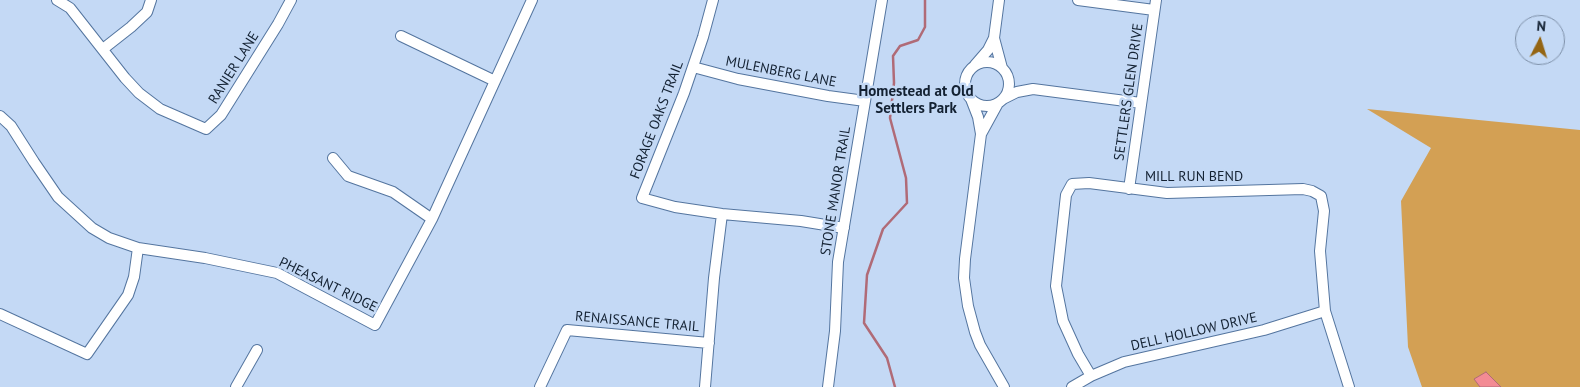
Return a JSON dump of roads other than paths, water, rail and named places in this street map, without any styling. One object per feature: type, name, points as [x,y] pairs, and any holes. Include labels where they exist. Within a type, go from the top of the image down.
[{"type":"street","name":"RANIER LANE","points":[[57,0],[70,8],[139,93],[160,108],[206,129],[221,115],[291,0]]},
{"type":"street","points":[[104,49],[147,12],[151,0]]},
{"type":"street","name":"PHEASANT RIDGE","points":[[0,116],[11,126],[58,197],[92,228],[109,238],[138,248],[212,259],[277,274],[375,326],[432,219],[532,0]]},
{"type":"street","name":"FORAGE OAKS TRAIL","points":[[713,0],[693,66],[642,198],[675,207],[722,214],[801,221],[844,228]]},
{"type":"street","name":"STONE MANOR TRAIL","points":[[828,387],[835,322],[838,262],[882,0]]},
{"type":"street","points":[[999,0],[994,38],[988,50],[965,78],[967,93],[978,118],[982,134],[964,278],[974,332],[1004,387]]},
{"type":"street","points":[[1078,0],[1155,5]]},
{"type":"street","name":"SETTLERS GLEN DRIVE","points":[[1129,189],[1155,5]]},
{"type":"street","points":[[401,36],[495,81]]},
{"type":"street","points":[[982,134],[1009,86],[994,38]]},
{"type":"street","points":[[974,66],[980,63],[995,63],[1012,79],[1033,89]]},
{"type":"street","name":"MULENBERG LANE","points":[[693,66],[738,79],[865,101]]},
{"type":"street","points":[[971,100],[984,106],[1001,101],[1017,92],[1033,89],[1141,103]]},
{"type":"street","points":[[333,158],[348,176],[393,192],[432,219]]},
{"type":"street","name":"MILL RUN BEND","points":[[1091,376],[1068,334],[1063,321],[1056,286],[1066,195],[1072,184],[1080,182],[1167,193],[1303,189],[1321,196],[1324,211],[1320,267],[1325,311],[1349,387]]},
{"type":"street","points":[[705,387],[722,214]]},
{"type":"street","points":[[0,314],[87,354],[128,295],[134,277],[138,248]]},
{"type":"street","name":"DELL HOLLOW DRIVE","points":[[1072,387],[1091,376],[1137,358],[1264,330],[1325,311]]},
{"type":"street","name":"RENAISSANCE TRAIL","points":[[540,387],[567,330],[709,342]]},
{"type":"street","points":[[236,387],[257,350]]},
{"type":"waterway","points":[[895,387],[887,358],[864,323],[867,275],[883,229],[907,203],[906,178],[890,118],[894,83],[893,56],[900,46],[918,40],[925,27],[925,0]]},
{"type":"district","name":"Homestead at Old Settlers Park","points":[[916,100]]}]
